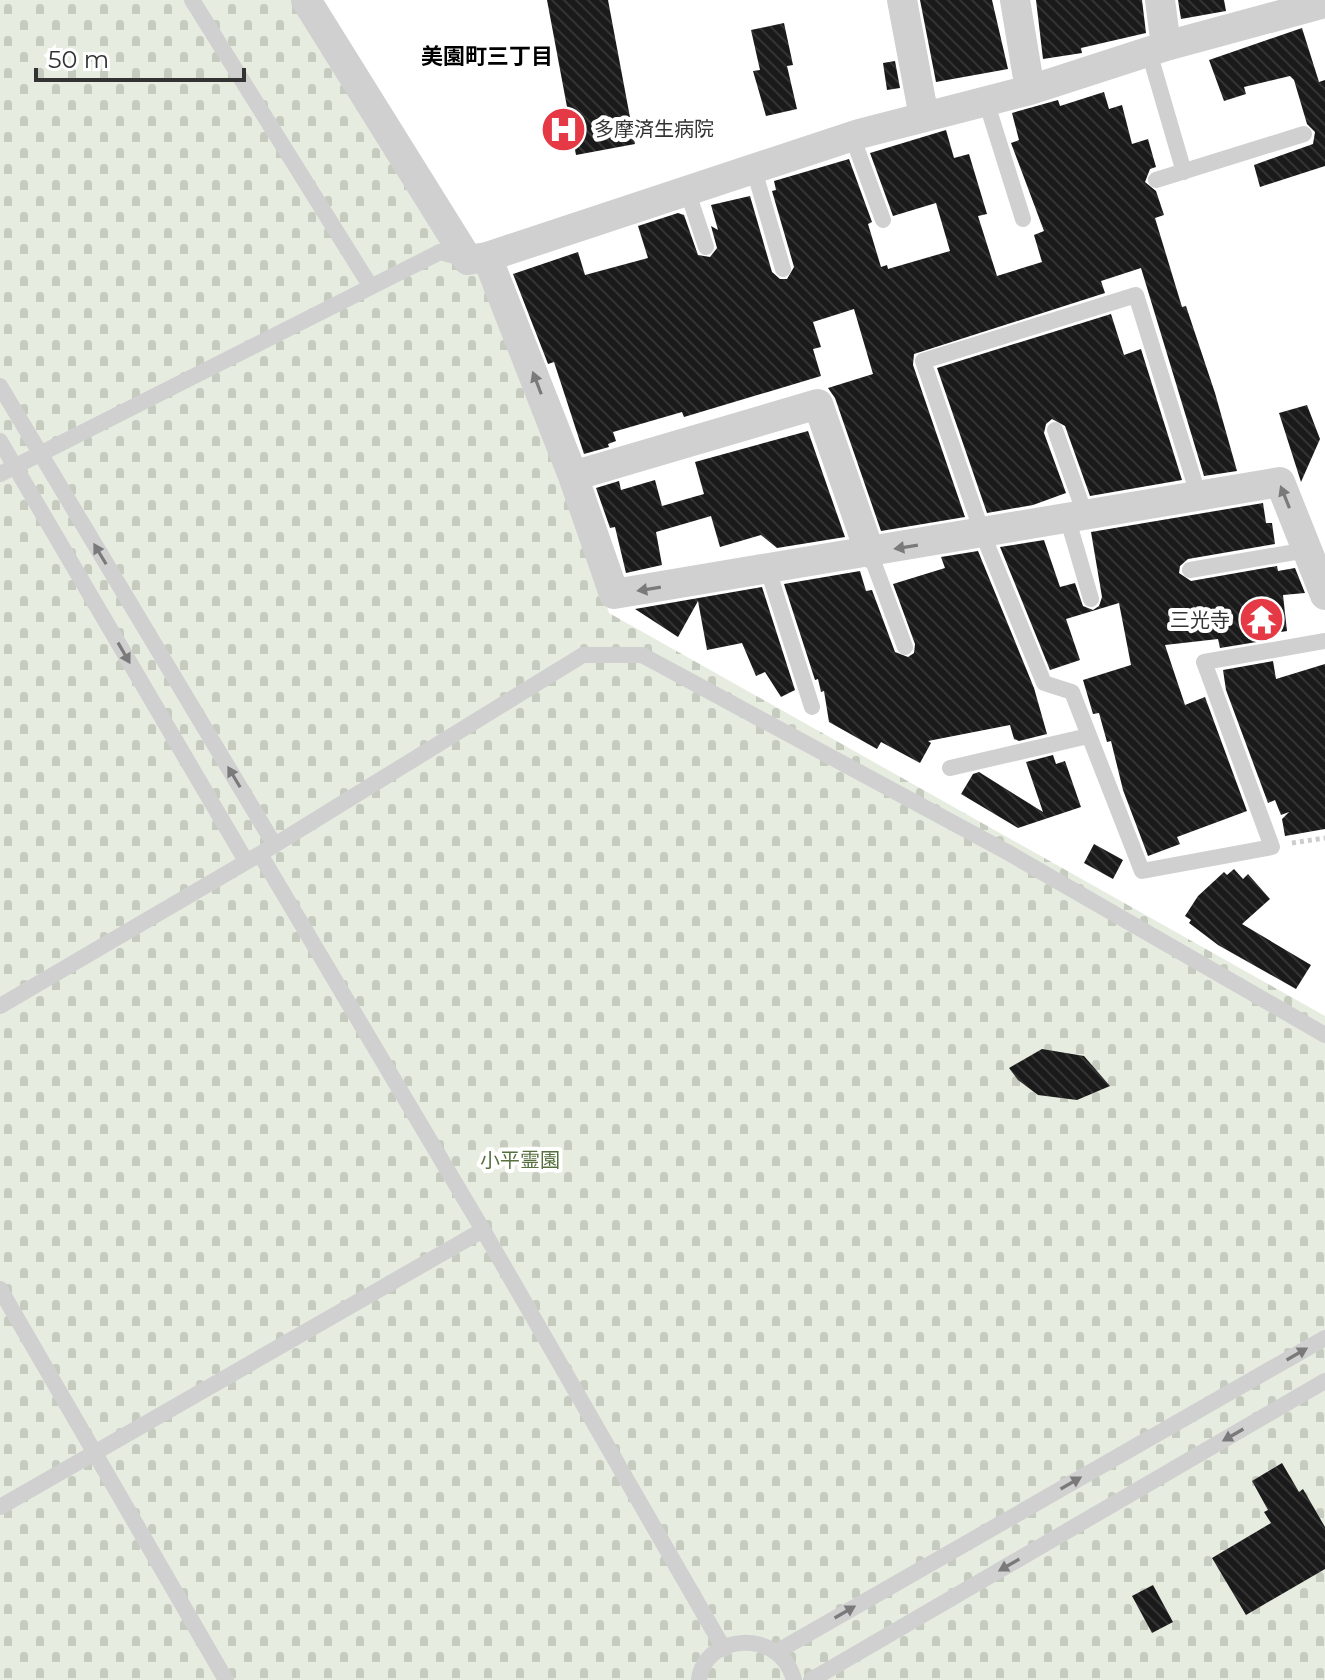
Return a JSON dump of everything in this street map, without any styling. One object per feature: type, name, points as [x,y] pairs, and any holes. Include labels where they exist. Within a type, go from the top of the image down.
[{"type":"street","points":[[306,0],[478,258],[573,476],[614,594],[983,535],[1280,482],[1325,595]]},
{"type":"street","points":[[902,0],[924,117]]},
{"type":"street","points":[[1015,0],[1030,90]]},
{"type":"street","points":[[1158,49],[1160,0]]},
{"type":"street","points":[[478,258],[688,193],[852,136],[1030,90],[1158,49],[1325,3]]},
{"type":"street","points":[[573,476],[818,404],[870,553]]},
{"type":"lane","points":[[192,0],[371,287]]},
{"type":"lane","points":[[1158,49],[1184,172]]},
{"type":"lane","points":[[986,101],[1023,219]]},
{"type":"lane","points":[[1156,180],[1304,134]]},
{"type":"lane","points":[[852,136],[883,220]]},
{"type":"lane","points":[[754,170],[783,269]]},
{"type":"lane","points":[[688,193],[706,247]]},
{"type":"lane","points":[[7,470],[440,252],[478,258]]},
{"type":"lane","points":[[1199,497],[1136,295],[923,361],[983,535],[1044,683],[1072,692],[1142,871],[1272,847],[1204,662],[1325,641]]},
{"type":"lane","points":[[0,386],[260,853],[483,1230],[724,1649]]},
{"type":"lane","points":[[1055,430],[1077,518],[1091,599]]},
{"type":"lane","points":[[0,441],[7,470],[260,853]]},
{"type":"lane","points":[[1190,570],[1307,550]]},
{"type":"lane","points":[[870,553],[905,647]]},
{"type":"lane","points":[[768,570],[812,707]]},
{"type":"lane","points":[[0,1006],[260,853],[583,655],[642,655],[1007,852],[1325,1035]]},
{"type":"lane","points":[[950,768],[1088,736]]},
{"type":"lane","points":[[0,1507],[483,1230]]},
{"type":"lane","points":[[0,1289],[226,1680]]},
{"type":"lane","points":[[778,1651],[1325,1338]]},
{"type":"lane","points":[[811,1680],[1325,1381]]},
{"type":"lane","points":[[699,1680],[710,1657],[737,1643],[759,1643],[778,1651],[790,1667],[794,1680]]},
{"type":"path","points":[[1272,847],[1325,838]]},
{"type":"green space","name":"小平霊園","points":[[0,0],[294,0],[492,268],[609,613],[1325,1016],[1325,1680],[0,1680]]},
{"type":"building","points":[[547,0],[608,0],[635,144],[576,155]]},
{"type":"building","points":[[920,0],[992,0],[1008,69],[936,82]]},
{"type":"building","points":[[1036,0],[1142,0],[1146,33],[1081,48],[1082,53],[1043,59]]},
{"type":"building","points":[[1178,0],[1224,0],[1226,11],[1181,19]]},
{"type":"building","points":[[784,23],[793,65],[787,66],[797,109],[766,116],[753,71],[760,70],[751,30]]},
{"type":"building","points":[[1302,28],[1319,82],[1325,80],[1325,166],[1260,187],[1254,165],[1313,144],[1315,132],[1307,124],[1294,80],[1290,76],[1244,87],[1246,94],[1224,101],[1209,60]]},
{"type":"building","points":[[895,61],[900,88],[887,90],[883,63]]},
{"type":"building","points":[[1104,92],[1109,109],[1122,105],[1132,144],[1148,139],[1156,167],[1150,169],[1145,182],[1156,191],[1164,215],[1155,218],[1182,307],[1186,306],[1215,393],[1237,471],[1204,476],[1141,268],[1101,281],[1105,293],[914,354],[913,365],[965,517],[881,531],[835,398],[828,388],[873,374],[854,309],[813,322],[821,347],[813,349],[821,376],[684,417],[682,412],[613,432],[616,441],[608,444],[609,447],[584,454],[554,362],[548,364],[513,274],[578,252],[585,275],[648,258],[638,226],[678,213],[684,215],[698,255],[710,257],[717,248],[711,226],[718,230],[711,205],[750,196],[772,272],[780,279],[787,279],[794,267],[772,191],[776,190],[774,181],[849,159],[872,222],[868,224],[881,267],[887,265],[888,269],[950,251],[936,203],[893,216],[870,153],[946,130],[954,158],[969,154],[987,214],[978,216],[997,276],[1042,262],[1034,235],[1044,231],[1011,143],[1019,140],[1012,113],[1058,100],[1060,106]]},
{"type":"building","points":[[1111,314],[1124,355],[1141,349],[1182,480],[1090,496],[1065,426],[1052,419],[1046,424],[1044,433],[1066,493],[1033,505],[987,513],[937,368]]},
{"type":"building","points":[[1307,405],[1320,439],[1301,482],[1279,413]]},
{"type":"building","points":[[808,431],[845,537],[777,548],[761,535],[720,547],[711,516],[656,532],[662,565],[626,573],[615,527],[610,528],[596,488],[619,481],[621,490],[655,480],[662,506],[704,494],[695,462]]},
{"type":"building","points":[[1263,503],[1266,523],[1272,523],[1275,544],[1188,559],[1180,566],[1179,573],[1191,581],[1277,566],[1278,571],[1295,568],[1305,593],[1283,595],[1287,631],[1268,634],[1269,640],[1220,648],[1218,639],[1165,645],[1185,705],[1205,697],[1247,811],[1177,837],[1180,844],[1148,856],[1123,790],[1111,741],[1107,742],[1099,713],[1093,714],[1083,680],[1131,665],[1119,603],[1066,619],[1080,660],[1050,670],[1000,547],[1044,540],[1060,587],[1075,583],[1083,606],[1093,610],[1099,606],[1102,597],[1091,532]]},
{"type":"building","points":[[978,551],[1034,688],[1047,734],[1019,741],[1014,739],[1010,725],[928,741],[931,743],[920,763],[881,742],[877,749],[829,722],[824,691],[821,692],[818,679],[815,680],[784,584],[860,571],[866,591],[872,590],[895,652],[908,657],[914,653],[915,644],[893,584],[945,568],[941,557]]},
{"type":"building","points":[[762,587],[795,690],[781,697],[765,672],[756,676],[742,643],[707,650],[698,601],[678,637],[635,609]]},
{"type":"building","points":[[1273,661],[1276,679],[1325,664],[1325,829],[1285,836],[1282,819],[1289,812],[1281,815],[1275,800],[1268,803],[1226,690],[1223,670]]},
{"type":"building","points":[[1053,755],[1056,764],[1065,761],[1081,807],[1018,828],[961,794],[973,774],[979,772],[1043,812],[1026,762]]},
{"type":"building","points":[[1094,844],[1123,860],[1113,879],[1084,863]]},
{"type":"building","points":[[1234,869],[1243,879],[1248,874],[1270,899],[1242,924],[1311,965],[1296,989],[1218,945],[1189,923],[1191,920],[1185,916],[1198,896],[1224,872],[1227,875]]},
{"type":"building","points":[[1042,1049],[1084,1056],[1110,1086],[1077,1100],[1038,1095],[1018,1080],[1009,1068]]},
{"type":"building","points":[[1282,1463],[1299,1492],[1303,1489],[1325,1527],[1325,1569],[1246,1615],[1212,1558],[1271,1523],[1264,1512],[1268,1510],[1252,1481]]},
{"type":"building","points":[[1153,1585],[1173,1622],[1152,1633],[1132,1596]]},
{"type":"place","name":"多摩済生病院","points":[[563,129]]},
{"type":"place","name":"三光寺","points":[[1261,620]]},
{"type":"district","name":"美園町三丁目","points":[[487,56]]}]
